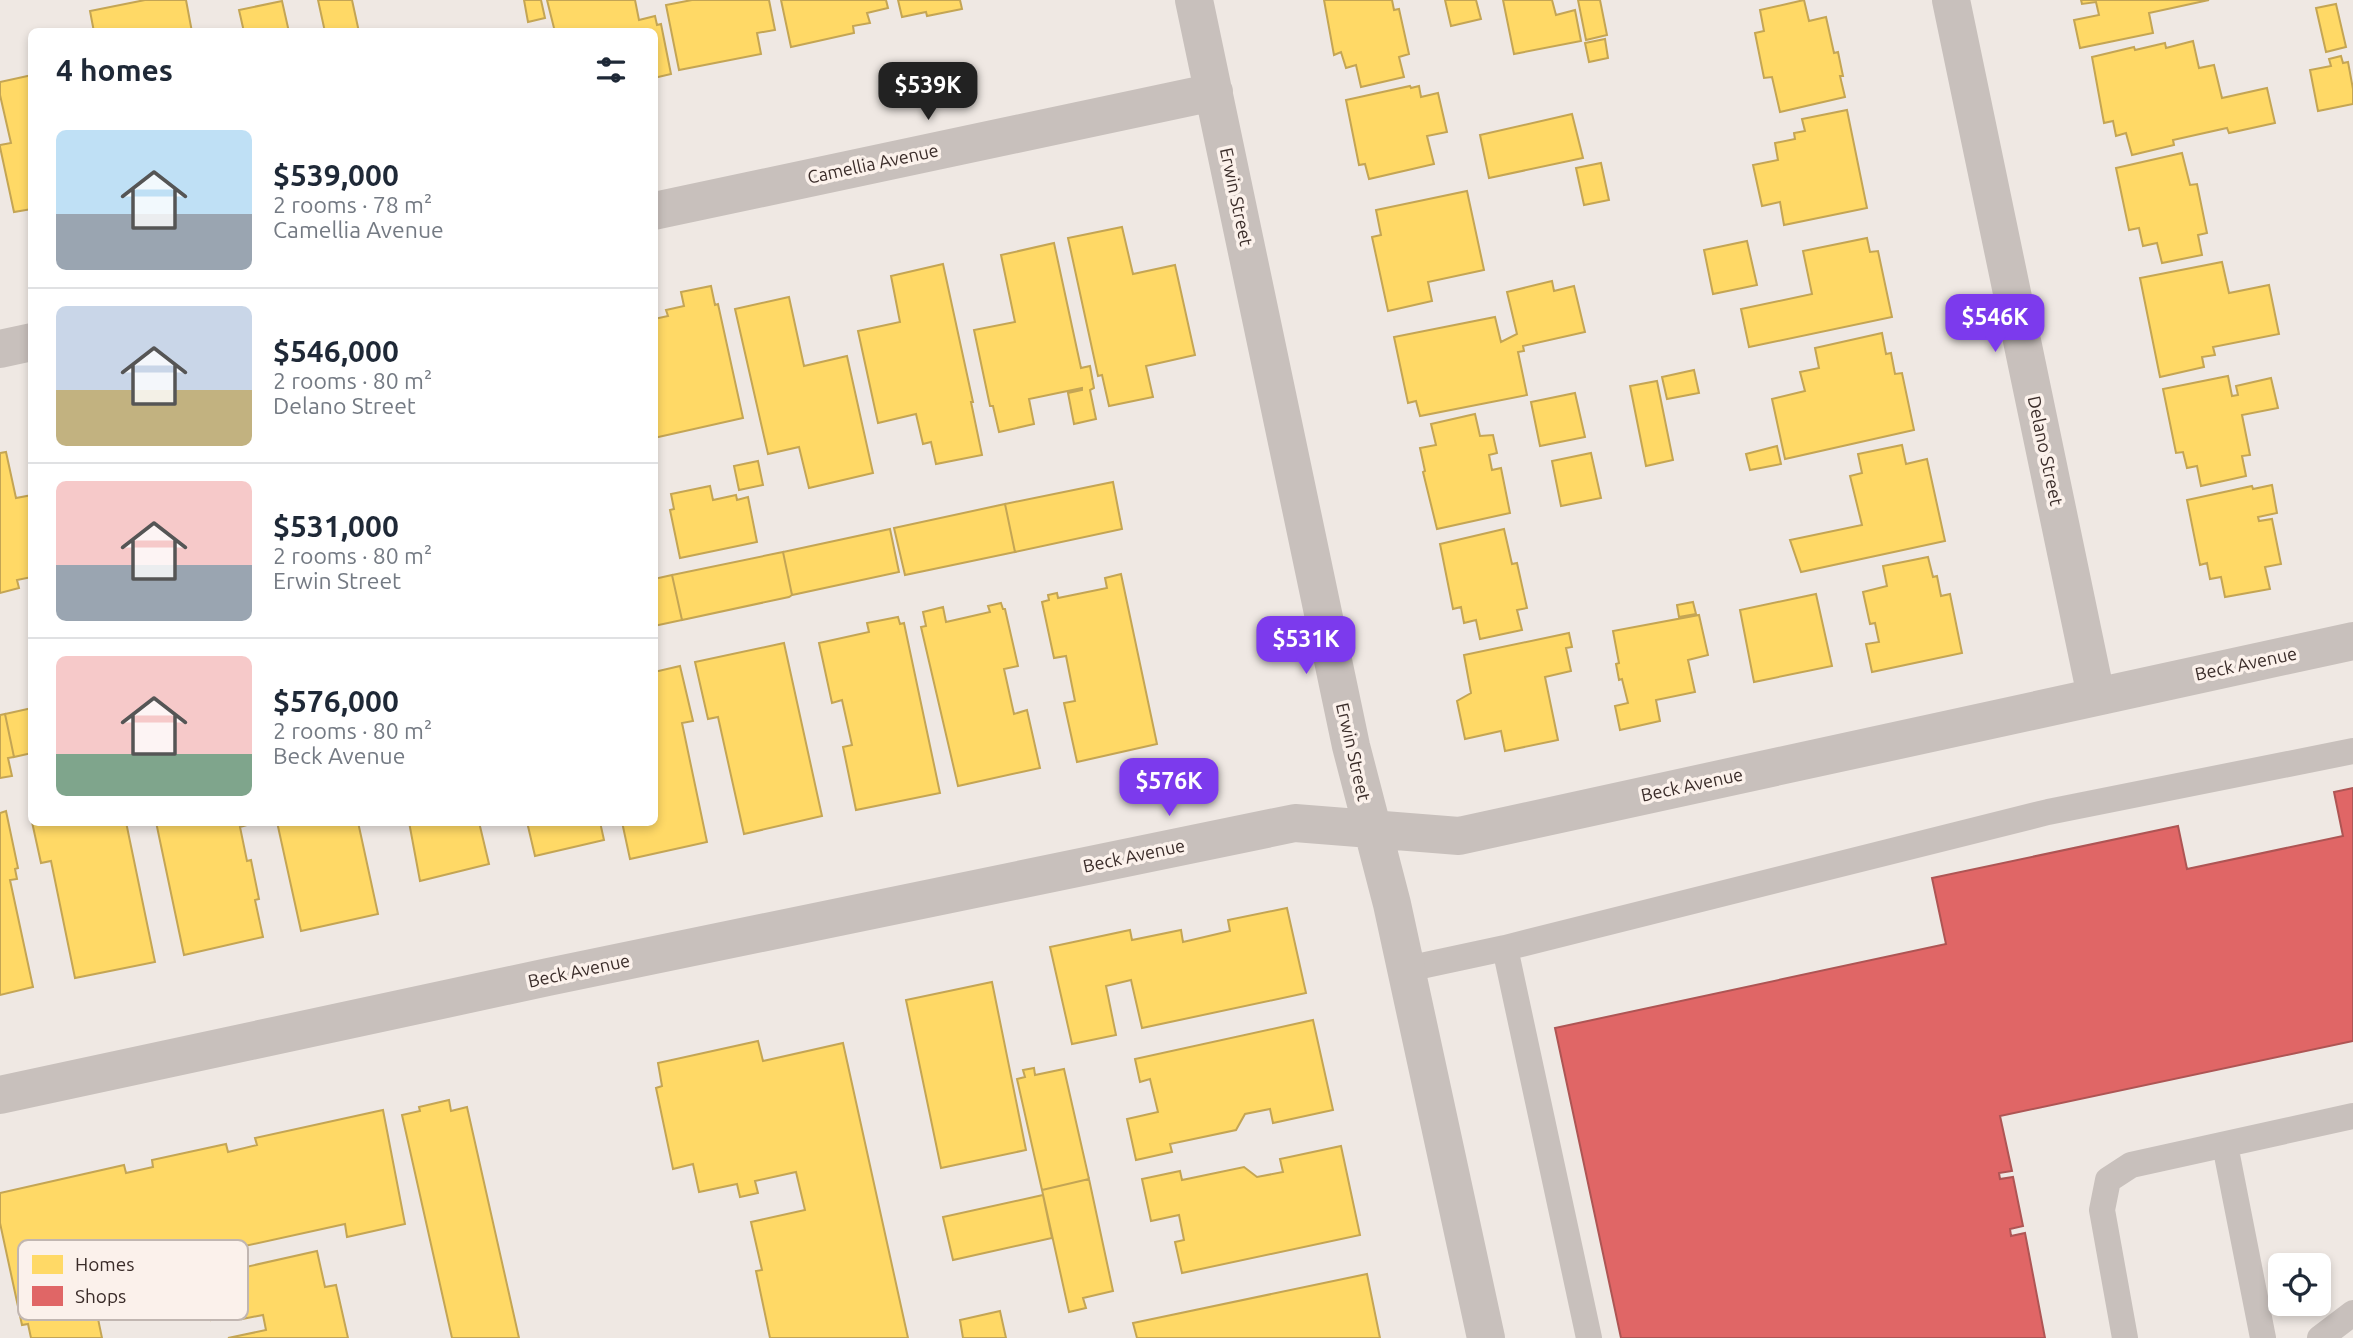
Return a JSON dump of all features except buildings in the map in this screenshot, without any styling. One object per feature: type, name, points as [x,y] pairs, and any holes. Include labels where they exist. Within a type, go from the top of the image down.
[{"type":"street","name":"Erwin Street","points":[[1195,0],[1351,746],[1407,969],[1486,1338]]},
{"type":"street","name":"Delano Street","points":[[1951,0],[2096,696]]},
{"type":"street","name":"Camellia Avenue","points":[[658,210],[1214,92]]},
{"type":"street","points":[[0,349],[28,343]]},
{"type":"street","name":"Beck Avenue","points":[[0,1095],[548,977],[1295,822],[1459,836],[2353,640]]},
{"type":"lane","points":[[1407,969],[1505,948],[2048,812],[2353,751]]},
{"type":"lane","points":[[1505,948],[1589,1338]]},
{"type":"lane","points":[[2125,1338],[2102,1210],[2108,1180],[2131,1165],[2353,1116]]},
{"type":"lane","points":[[2225,1145],[2263,1338]]},
{"type":"lane","points":[[2328,1336],[2353,1313]]}]
